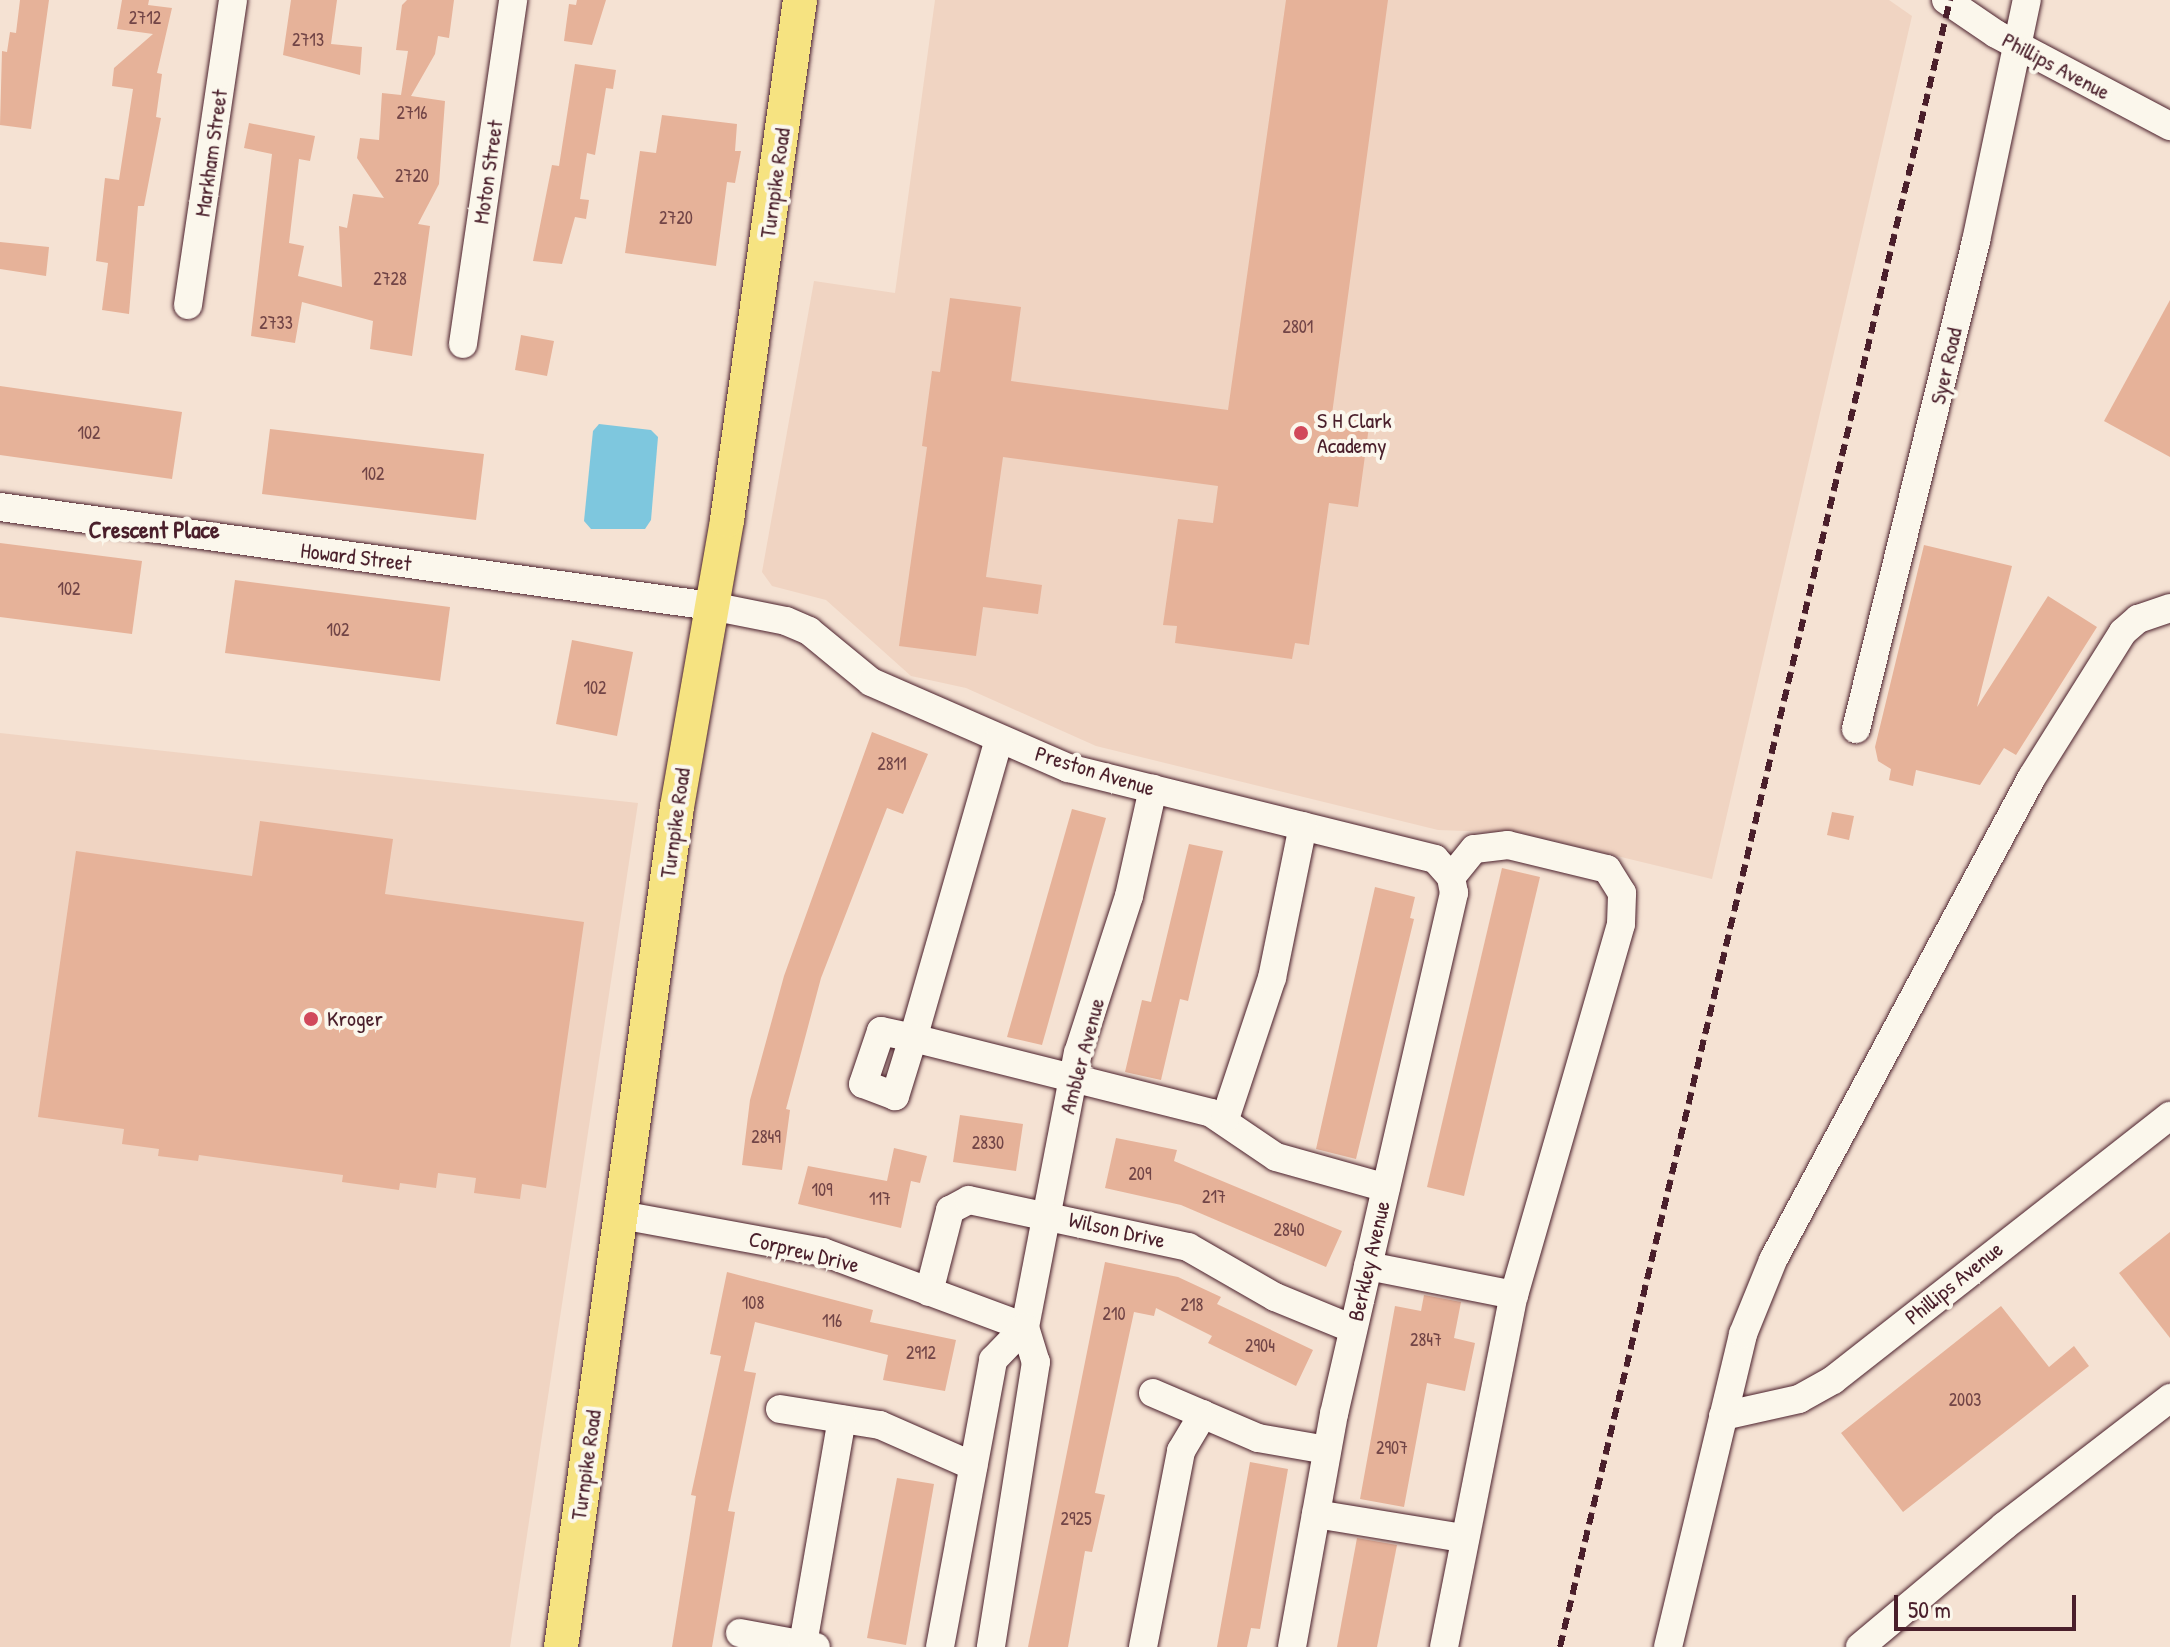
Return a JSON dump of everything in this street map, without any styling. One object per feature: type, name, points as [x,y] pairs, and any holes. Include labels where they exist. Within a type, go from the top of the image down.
[{"type":"main road","name":"Turnpike Road","points":[[561,1647],[677,807],[711,606],[800,0]]},
{"type":"street","name":"Markham Street","points":[[188,305],[233,0]]},
{"type":"street","name":"Moton Street","points":[[463,344],[513,0]]},
{"type":"street","name":"Phillips Avenue","points":[[1946,0],[2017,45],[2170,126]]},
{"type":"street","name":"Syer Road","points":[[1856,729],[1976,241],[2027,0]]},
{"type":"street","name":"Howard Street","points":[[0,507],[711,606]]},
{"type":"street","name":"Preston Avenue","points":[[711,606],[809,631],[871,682],[1068,768],[1435,859],[1451,877]]},
{"type":"street","points":[[1668,1647],[1743,1334],[1773,1260],[2024,791],[2123,632],[2138,619],[2170,608]]},
{"type":"street","points":[[999,739],[913,1038],[1073,1076],[1225,1119],[1276,1157],[1386,1188]]},
{"type":"street","name":"Ambler Avenue","points":[[991,1647],[1036,1362],[1025,1327],[1073,1076],[1129,896],[1153,789]]},
{"type":"street","points":[[1225,1119],[1272,978],[1303,826]]},
{"type":"street","points":[[1444,1647],[1463,1538],[1514,1295],[1621,924],[1622,893],[1607,869],[1508,845],[1474,849],[1451,877]]},
{"type":"street","name":"Berkley Avenue","points":[[1292,1647],[1327,1450],[1454,893],[1451,877]]},
{"type":"street","name":"Phillips Avenue","points":[[1723,1416],[1788,1403],[1833,1380],[2170,1116]]},
{"type":"street","name":"Wilson Drive","points":[[929,1292],[956,1202],[1048,1214],[1188,1247],[1275,1297],[1353,1329]]},
{"type":"street","name":"Corprew Drive","points":[[621,1215],[823,1252],[1025,1327]]},
{"type":"street","points":[[1368,1266],[1514,1295]]},
{"type":"street","points":[[940,1647],[993,1360],[1025,1327]]},
{"type":"street","points":[[1153,1393],[1258,1438],[1327,1450]]},
{"type":"street","points":[[1860,1647],[2170,1398]]},
{"type":"street","points":[[780,1409],[880,1425],[973,1466]]},
{"type":"street","points":[[1143,1647],[1181,1451],[1203,1414]]},
{"type":"street","points":[[740,1633],[809,1646],[842,1419]]},
{"type":"street","points":[[1316,1514],[1463,1538]]},
{"type":"shaded area","name":"S H Clark Academy","points":[[935,0],[1889,0],[1912,16],[1712,879],[1522,833],[1438,830],[1096,746],[966,688],[911,676],[826,600],[772,586],[762,572],[814,281],[895,293]]},
{"type":"shaded area","points":[[0,733],[638,803],[510,1647],[0,1647]]},
{"type":"water","points":[[599,424],[651,430],[658,437],[651,520],[645,529],[591,529],[584,521],[593,431]]},
{"type":"building","points":[[20,0],[49,0],[31,129],[0,125],[2,51],[7,52],[10,32],[16,33]]},
{"type":"building","points":[[122,0],[149,0],[148,5],[172,8],[157,73],[162,74],[156,117],[161,118],[144,206],[138,206],[129,314],[102,310],[108,263],[96,261],[105,178],[119,180],[133,89],[112,86],[114,68],[153,34],[117,29]]},
{"type":"building","points":[[291,0],[337,0],[331,44],[362,47],[360,75],[283,55]]},
{"type":"building","points":[[407,0],[454,0],[449,38],[438,36],[435,54],[411,96],[445,101],[439,184],[418,224],[430,226],[412,356],[370,349],[373,321],[302,302],[295,343],[251,336],[272,154],[244,148],[249,123],[315,136],[310,161],[299,159],[289,243],[304,246],[298,276],[342,287],[339,226],[347,228],[353,194],[384,198],[357,158],[360,138],[379,140],[382,93],[401,95],[408,51],[396,50],[402,5]]},
{"type":"building","points":[[577,0],[606,0],[592,45],[564,41],[569,4],[576,5]]},
{"type":"building","points":[[1286,0],[1388,0],[1332,414],[1370,419],[1358,507],[1329,503],[1309,645],[1295,643],[1292,659],[1175,643],[1177,626],[1163,625],[1178,519],[1213,523],[1218,486],[1003,457],[986,577],[1042,585],[1038,614],[983,607],[976,656],[899,646],[927,447],[922,446],[932,371],[940,372],[950,298],[1021,307],[1011,381],[1228,410]]},
{"type":"building","points":[[575,64],[616,70],[613,89],[606,88],[595,155],[587,153],[580,199],[589,200],[586,219],[575,217],[562,264],[533,261],[552,165],[559,166]]},
{"type":"building","points":[[662,115],[737,124],[735,151],[741,151],[735,183],[727,182],[716,266],[625,253],[640,151],[656,153]]},
{"type":"building","points":[[0,242],[49,247],[46,276],[0,269]]},
{"type":"building","points":[[2170,300],[2170,457],[2104,421]]},
{"type":"building","points":[[521,335],[554,341],[547,376],[515,370]]},
{"type":"building","points":[[0,386],[182,412],[172,479],[0,455]]},
{"type":"building","points":[[270,429],[484,454],[476,520],[262,494]]},
{"type":"building","points":[[0,543],[142,561],[132,634],[0,617]]},
{"type":"building","points":[[1924,545],[2012,566],[1977,707],[2048,596],[2097,627],[2016,755],[2004,748],[1980,785],[1916,770],[1913,786],[1889,780],[1891,769],[1878,761],[1875,747]]},
{"type":"building","points":[[235,580],[450,607],[440,681],[225,653]]},
{"type":"building","points":[[572,640],[633,652],[617,736],[556,724]]},
{"type":"building","points":[[872,732],[928,754],[903,814],[887,808],[821,978],[786,1109],[790,1110],[782,1170],[742,1165],[750,1100],[784,976]]},
{"type":"building","points":[[1072,809],[1106,818],[1042,1045],[1007,1037]]},
{"type":"building","points":[[1832,812],[1854,816],[1849,840],[1827,835]]},
{"type":"building","name":"Kroger","points":[[260,821],[393,839],[385,894],[584,922],[546,1188],[522,1184],[520,1199],[474,1193],[476,1178],[438,1173],[436,1188],[400,1183],[399,1190],[342,1182],[343,1175],[199,1155],[198,1161],[158,1156],[159,1149],[122,1144],[124,1129],[38,1117],[76,851],[252,876]]},
{"type":"building","points":[[1189,844],[1223,851],[1188,1001],[1180,999],[1161,1080],[1125,1072],[1142,1000],[1151,1002]]},
{"type":"building","points":[[1502,868],[1540,877],[1464,1196],[1427,1187]]},
{"type":"building","points":[[1375,887],[1415,897],[1410,918],[1414,919],[1356,1159],[1316,1149]]},
{"type":"building","points":[[960,1115],[1023,1124],[1016,1171],[953,1162]]},
{"type":"building","points":[[1116,1138],[1177,1150],[1174,1161],[1342,1231],[1326,1267],[1181,1205],[1105,1188]]},
{"type":"building","points":[[894,1148],[927,1156],[920,1183],[911,1181],[901,1228],[798,1204],[808,1166],[887,1181]]},
{"type":"building","points":[[2170,1232],[2170,1338],[2119,1273]]},
{"type":"building","points":[[1105,1262],[1178,1277],[1221,1297],[1217,1304],[1313,1350],[1296,1386],[1208,1343],[1212,1336],[1156,1308],[1154,1316],[1134,1312],[1095,1493],[1105,1495],[1092,1552],[1085,1551],[1068,1647],[1028,1647]]},
{"type":"building","points":[[727,1272],[873,1310],[870,1322],[956,1340],[945,1391],[883,1380],[888,1355],[755,1322],[744,1371],[756,1373],[728,1511],[735,1512],[712,1647],[672,1647],[696,1496],[691,1495],[721,1356],[710,1354]]},
{"type":"building","points":[[1424,1295],[1461,1302],[1454,1338],[1475,1343],[1465,1391],[1427,1383],[1404,1507],[1360,1499],[1395,1306],[1421,1311]]},
{"type":"building","points":[[2001,1306],[2049,1367],[2074,1346],[2089,1366],[1903,1512],[1841,1433]]},
{"type":"building","points":[[1250,1462],[1288,1469],[1260,1629],[1251,1628],[1247,1647],[1217,1647]]},
{"type":"building","points":[[897,1478],[934,1484],[906,1645],[867,1638]]},
{"type":"building","points":[[1357,1538],[1397,1545],[1377,1647],[1337,1647]]},
{"type":"railway","points":[[1560,1647],[1950,0]]},
{"type":"place","name":"S H Clark Academy","points":[[1301,433]]},
{"type":"place","name":"Kroger","points":[[311,1019]]},
{"type":"district","name":"Crescent Place","points":[[154,530]]}]
